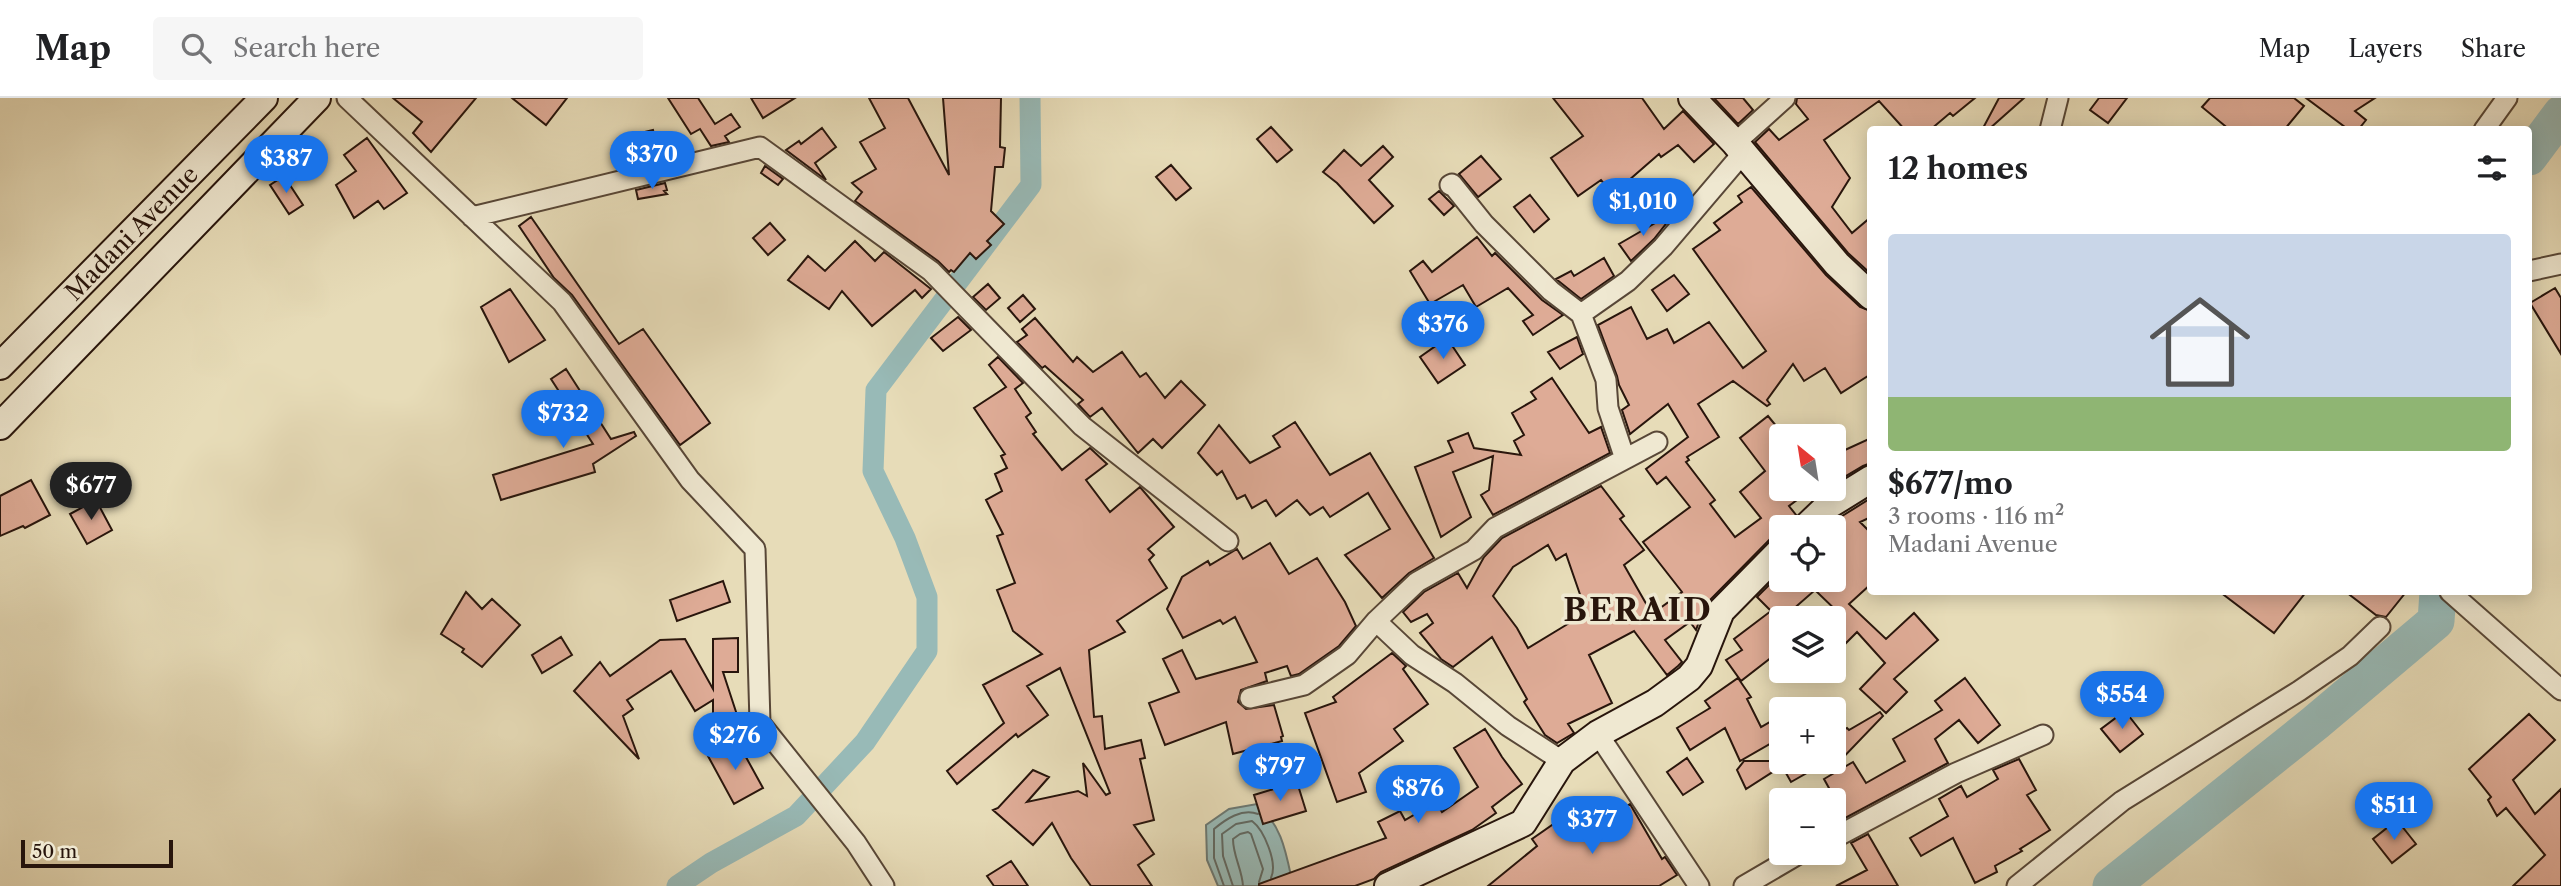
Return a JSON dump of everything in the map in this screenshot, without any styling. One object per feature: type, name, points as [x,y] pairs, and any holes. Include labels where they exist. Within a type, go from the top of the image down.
[{"type":"street","name":"Madani Avenue","points":[[0,366],[264,98]]},
{"type":"street","points":[[0,426],[317,98]]},
{"type":"street","points":[[347,98],[562,302],[690,480],[755,549],[760,723],[856,843],[884,886]]},
{"type":"street","points":[[1692,98],[1739,148],[1837,264],[1867,292]]},
{"type":"street","points":[[1581,314],[1628,281],[1663,247],[1739,148],[1785,98]]},
{"type":"street","points":[[2051,126],[2058,98]]},
{"type":"street","points":[[2487,126],[2507,98]]},
{"type":"street","points":[[472,217],[760,147],[932,271],[1082,426],[1228,541]]},
{"type":"street","points":[[1450,185],[1452,184],[1484,223],[1551,291],[1581,314],[1606,380],[1608,408],[1625,459]]},
{"type":"street","points":[[2532,270],[2561,264]]},
{"type":"street","points":[[1250,698],[1304,685],[1347,655],[1376,621],[1417,582],[1474,550],[1495,528],[1657,442]]},
{"type":"street","points":[[1819,515],[1829,505],[1867,481]]},
{"type":"street","points":[[1388,886],[1523,823],[1562,761],[1598,734],[1655,703],[1689,678],[1699,666],[1720,611],[1769,562]]},
{"type":"street","points":[[2453,595],[2561,690]]},
{"type":"street","points":[[1376,621],[1412,654],[1455,683],[1508,726],[1562,761]]},
{"type":"street","points":[[2017,886],[2122,801],[2299,691],[2350,656],[2380,627]]},
{"type":"street","points":[[1598,734],[1699,886]]},
{"type":"street","points":[[1846,832],[1956,773],[2043,735]]},
{"type":"street","points":[[1744,886],[1780,865]]},
{"type":"water","points":[[1257,804],[1276,828],[1284,846],[1291,876],[1284,886],[1218,886],[1207,860],[1206,825],[1229,809]]},
{"type":"building","points":[[393,98],[476,98],[431,152],[413,133],[422,122]]},
{"type":"building","points":[[512,98],[567,98],[546,125]]},
{"type":"building","points":[[668,98],[698,98],[715,124],[731,114],[740,127],[725,136],[729,142],[711,146],[700,129],[691,134]]},
{"type":"building","points":[[751,98],[795,98],[763,118]]},
{"type":"building","points":[[869,98],[908,98],[949,175],[943,98],[1001,98],[1000,147],[1005,148],[1003,167],[995,167],[991,211],[1004,224],[987,241],[991,245],[976,259],[970,253],[954,272],[949,272],[938,261],[855,201],[862,192],[852,183],[876,169],[860,142],[885,128]]},
{"type":"building","points":[[1553,98],[1642,98],[1664,129],[1683,111],[1714,144],[1694,162],[1678,145],[1661,157],[1659,154],[1613,194],[1601,180],[1578,196],[1551,158],[1583,136]]},
{"type":"building","points":[[1714,98],[1743,98],[1753,110],[1738,124]]},
{"type":"building","points":[[1797,98],[1975,98],[1953,116],[1950,113],[1935,126],[1901,126],[1879,101],[1824,140],[1850,178],[1832,207],[1852,233],[1867,220],[1867,270],[1848,253],[1755,142],[1769,129],[1779,140],[1808,119],[1796,104]]},
{"type":"building","points":[[1999,98],[2024,98],[1992,126],[1984,126]]},
{"type":"building","points":[[2099,98],[2127,98],[2108,123],[2090,110]]},
{"type":"building","points":[[2210,98],[2294,98],[2304,106],[2287,126],[2225,126],[2202,107]]},
{"type":"building","points":[[2306,98],[2375,98],[2355,111],[2366,120],[2361,126],[2344,126]]},
{"type":"building","points":[[1271,127],[1292,150],[1277,162],[1257,139]]},
{"type":"building","points":[[822,128],[836,147],[815,163],[826,180],[786,150],[799,141],[801,144]]},
{"type":"building","points":[[653,130],[659,159],[631,166],[624,137]]},
{"type":"building","points":[[367,138],[407,193],[384,209],[378,201],[354,218],[336,185],[356,171],[344,155]]},
{"type":"building","points":[[1383,146],[1393,157],[1369,180],[1393,206],[1374,223],[1337,183],[1323,172],[1344,150],[1361,166]]},
{"type":"building","points":[[1481,156],[1501,179],[1478,197],[1459,174]]},
{"type":"building","points":[[1171,165],[1191,188],[1176,200],[1156,177]]},
{"type":"building","points":[[765,166],[783,179],[778,185],[761,173]]},
{"type":"building","points":[[284,176],[303,205],[289,214],[270,185]]},
{"type":"building","points":[[665,183],[667,190],[664,191],[667,194],[638,199],[636,190]]},
{"type":"building","points":[[1751,187],[1826,275],[1860,307],[1867,310],[1867,377],[1841,393],[1825,368],[1804,381],[1793,364],[1767,400],[1770,404],[1767,406],[1733,381],[1698,404],[1719,437],[1687,457],[1689,460],[1686,462],[1715,500],[1710,504],[1735,537],[1761,518],[1740,492],[1765,471],[1740,438],[1768,416],[1775,424],[1769,424],[1769,501],[1796,501],[1789,506],[1796,515],[1769,515],[1769,540],[1705,605],[1696,630],[1690,622],[1665,640],[1682,662],[1667,675],[1634,631],[1589,655],[1612,703],[1568,724],[1574,733],[1557,743],[1545,735],[1524,702],[1527,699],[1492,637],[1453,667],[1441,659],[1420,633],[1433,623],[1427,614],[1411,622],[1403,612],[1424,592],[1458,573],[1467,588],[1484,557],[1502,538],[1601,486],[1624,516],[1620,519],[1644,550],[1624,565],[1652,614],[1682,592],[1643,542],[1690,507],[1666,477],[1657,484],[1646,469],[1688,437],[1668,404],[1630,434],[1622,410],[1629,405],[1598,325],[1631,307],[1647,339],[1667,329],[1674,343],[1709,322],[1743,368],[1766,351],[1693,249],[1720,230],[1714,223],[1742,202],[1738,196]],"holes":[[[1548,545],[1556,560],[1566,554],[1584,606],[1567,615],[1571,622],[1528,648],[1493,596],[1513,567]]]},
{"type":"building","points":[[1439,191],[1454,206],[1444,215],[1429,199]]},
{"type":"building","points":[[1530,195],[1549,219],[1534,232],[1514,207]]},
{"type":"building","points":[[1676,211],[1654,239],[1631,261],[1619,244]]},
{"type":"building","points":[[531,217],[619,344],[643,329],[710,423],[680,445],[572,295],[554,278],[519,226]]},
{"type":"building","points":[[770,223],[785,240],[768,255],[753,238]]},
{"type":"building","points":[[1477,237],[1492,256],[1495,253],[1542,300],[1563,315],[1533,335],[1523,321],[1533,315],[1508,288],[1476,307],[1463,285],[1430,304],[1410,271],[1423,261],[1432,272]]},
{"type":"building","points":[[855,241],[875,261],[884,252],[931,289],[922,298],[915,290],[872,326],[842,291],[829,309],[788,280],[808,256],[825,271]]},
{"type":"building","points":[[1604,258],[1614,276],[1581,299],[1556,279],[1571,271],[1574,276]]},
{"type":"building","points":[[1674,275],[1689,294],[1667,311],[1652,290]]},
{"type":"building","points":[[988,284],[1000,298],[986,310],[973,297]]},
{"type":"building","points":[[2555,288],[2561,298],[2561,354],[2532,306],[2532,302]]},
{"type":"building","points":[[510,289],[545,340],[509,362],[481,307]]},
{"type":"building","points":[[1023,295],[1035,309],[1020,322],[1008,308]]},
{"type":"building","points":[[958,317],[971,330],[943,351],[931,338]]},
{"type":"building","points":[[1035,318],[1073,362],[1077,357],[1093,372],[1122,352],[1140,377],[1146,373],[1165,398],[1181,381],[1205,405],[1162,448],[1153,439],[1138,453],[1102,408],[1090,417],[1078,404],[1083,400],[1045,366],[1042,368],[1017,342],[1027,335],[1022,329]]},
{"type":"building","points":[[1577,337],[1583,354],[1560,369],[1548,352]]},
{"type":"building","points":[[1447,338],[1465,365],[1438,383],[1420,357]]},
{"type":"building","points":[[998,357],[1023,383],[1015,389],[1031,413],[1026,417],[1036,432],[1033,434],[1062,470],[1090,448],[1107,464],[1086,480],[1110,512],[1140,487],[1174,527],[1148,549],[1154,555],[1149,560],[1167,588],[1117,621],[1125,632],[1089,650],[1094,717],[1102,716],[1105,749],[1141,740],[1145,758],[1140,759],[1154,820],[1134,825],[1154,854],[1138,865],[1152,886],[1091,886],[1071,858],[1052,823],[1033,845],[993,810],[998,808],[1033,770],[1049,777],[1027,802],[1078,791],[1087,796],[1083,763],[1106,795],[1110,793],[1060,668],[1027,686],[1048,715],[1018,737],[1016,734],[957,784],[947,771],[1004,723],[983,685],[1042,654],[1013,631],[997,590],[1015,583],[997,536],[1003,534],[986,500],[1002,491],[995,474],[1007,468],[1001,456],[1005,454],[974,408],[1006,387],[989,365]]},
{"type":"building","points":[[566,369],[611,439],[634,432],[636,436],[593,464],[595,472],[501,500],[493,475],[593,444],[551,379]]},
{"type":"building","points":[[1552,378],[1589,433],[1601,427],[1610,453],[1493,515],[1481,495],[1489,490],[1493,456],[1453,472],[1471,517],[1441,537],[1415,467],[1453,452],[1448,441],[1468,433],[1474,448],[1521,455],[1514,441],[1524,435],[1512,413],[1536,399],[1531,392]]},
{"type":"building","points":[[1295,422],[1330,475],[1370,453],[1434,558],[1409,573],[1382,598],[1345,555],[1390,529],[1368,493],[1330,517],[1323,507],[1310,515],[1297,500],[1276,516],[1266,500],[1252,508],[1245,495],[1237,499],[1222,471],[1217,475],[1198,453],[1219,425],[1250,463],[1280,447],[1273,436]]},
{"type":"building","points":[[1867,440],[1867,464],[1846,476],[1846,449]]},
{"type":"building","points":[[31,480],[50,515],[25,528],[23,526],[0,536],[0,496]]},
{"type":"building","points":[[96,500],[112,530],[87,544],[70,514]]},
{"type":"building","points":[[1867,500],[1867,519],[1860,522],[1867,529],[1867,588],[1849,604],[1886,639],[1914,613],[1938,640],[1894,679],[1907,692],[1886,713],[1860,689],[1885,663],[1857,632],[1846,643],[1846,606],[1832,606],[1817,592],[1846,592],[1846,515],[1844,515]]},
{"type":"building","points":[[1270,543],[1289,574],[1317,558],[1345,602],[1356,626],[1339,646],[1299,674],[1291,676],[1287,666],[1265,673],[1267,681],[1241,690],[1238,702],[1246,709],[1274,705],[1282,741],[1233,754],[1226,722],[1165,745],[1149,703],[1179,692],[1163,659],[1182,650],[1196,679],[1257,662],[1235,617],[1223,624],[1220,620],[1183,638],[1167,609],[1182,577],[1208,561],[1210,565],[1237,549],[1243,559]]},
{"type":"building","points":[[723,581],[730,602],[677,621],[670,600]]},
{"type":"building","points":[[1769,585],[1769,592],[1813,592],[1797,606],[1769,606],[1769,609],[1757,597]]},
{"type":"building","points":[[466,592],[482,609],[492,599],[520,625],[482,667],[462,652],[464,649],[441,634]]},
{"type":"building","points":[[2224,595],[2304,595],[2274,633]]},
{"type":"building","points":[[2350,595],[2404,595],[2386,617],[2376,615]]},
{"type":"building","points":[[1769,613],[1769,659],[1741,681],[1726,660],[1742,650],[1734,639]]},
{"type":"building","points":[[561,637],[572,655],[542,673],[532,655]]},
{"type":"building","points":[[738,638],[738,672],[723,672],[740,724],[719,731],[713,715],[713,700],[695,711],[671,671],[627,700],[633,709],[623,716],[639,759],[574,691],[600,662],[610,676],[660,640],[685,639],[713,689],[713,639]]},
{"type":"building","points":[[1392,653],[1406,666],[1403,669],[1428,704],[1394,729],[1403,741],[1359,773],[1366,792],[1337,802],[1305,713],[1336,702],[1333,697]]},
{"type":"building","points":[[1738,678],[1751,697],[1747,699],[1761,727],[1769,722],[1769,744],[1740,761],[1725,728],[1690,750],[1677,728],[1710,708],[1705,701]]},
{"type":"building","points":[[1965,678],[2000,725],[1978,743],[1959,720],[1935,739],[1948,763],[1846,818],[1846,788],[1829,788],[1824,779],[1833,774],[1846,774],[1846,766],[1853,762],[1866,783],[1905,761],[1893,739],[1942,710],[1935,701]]},
{"type":"building","points":[[2125,711],[2143,734],[2120,752],[2101,729]]},
{"type":"building","points":[[1880,712],[1883,716],[1846,755],[1846,729],[1849,730]]},
{"type":"building","points":[[2529,714],[2555,740],[2513,780],[2535,814],[2561,789],[2561,886],[2513,886],[2545,855],[2506,808],[2497,816],[2488,800],[2491,797],[2469,769]]},
{"type":"building","points":[[1485,729],[1522,784],[1492,807],[1496,813],[1472,830],[1355,886],[1259,886],[1386,838],[1378,822],[1400,811],[1405,820],[1436,802],[1442,812],[1478,787],[1454,748]]},
{"type":"building","points":[[736,739],[763,788],[734,804],[708,756]]},
{"type":"building","points":[[1687,758],[1703,782],[1683,795],[1667,772]]},
{"type":"building","points":[[2019,759],[2036,790],[2027,795],[2050,830],[2020,849],[2022,851],[1995,866],[1997,872],[1975,883],[1953,838],[1921,856],[1910,838],[1948,816],[1939,799],[1961,786],[1967,797],[1998,779],[1993,770]]},
{"type":"building","points":[[1744,761],[1769,761],[1769,774],[1746,789],[1737,770]]},
{"type":"building","points":[[1786,774],[1805,774],[1791,782]]},
{"type":"building","points":[[1297,782],[1306,811],[1263,824],[1254,795]]},
{"type":"building","points":[[1630,804],[1662,859],[1665,857],[1677,875],[1659,886],[1488,886],[1537,846],[1532,839],[1565,816],[1577,834]]},
{"type":"building","points":[[2397,820],[2416,844],[2392,863],[2373,839]]},
{"type":"building","points":[[1868,834],[1898,886],[1836,886],[1867,870],[1851,843]]},
{"type":"building","points":[[1011,861],[1028,886],[994,886],[987,876]]},
{"type":"waterway","points":[[677,886],[711,863],[796,816],[865,742],[927,651],[927,597],[905,538],[873,471],[876,390],[1031,185],[1030,98]]},
{"type":"waterway","points":[[2532,153],[2561,114]]},
{"type":"waterway","points":[[2111,886],[2315,723],[2436,621],[2438,595]]},
{"type":"district","name":"BERAID","points":[[1638,609]]}]
